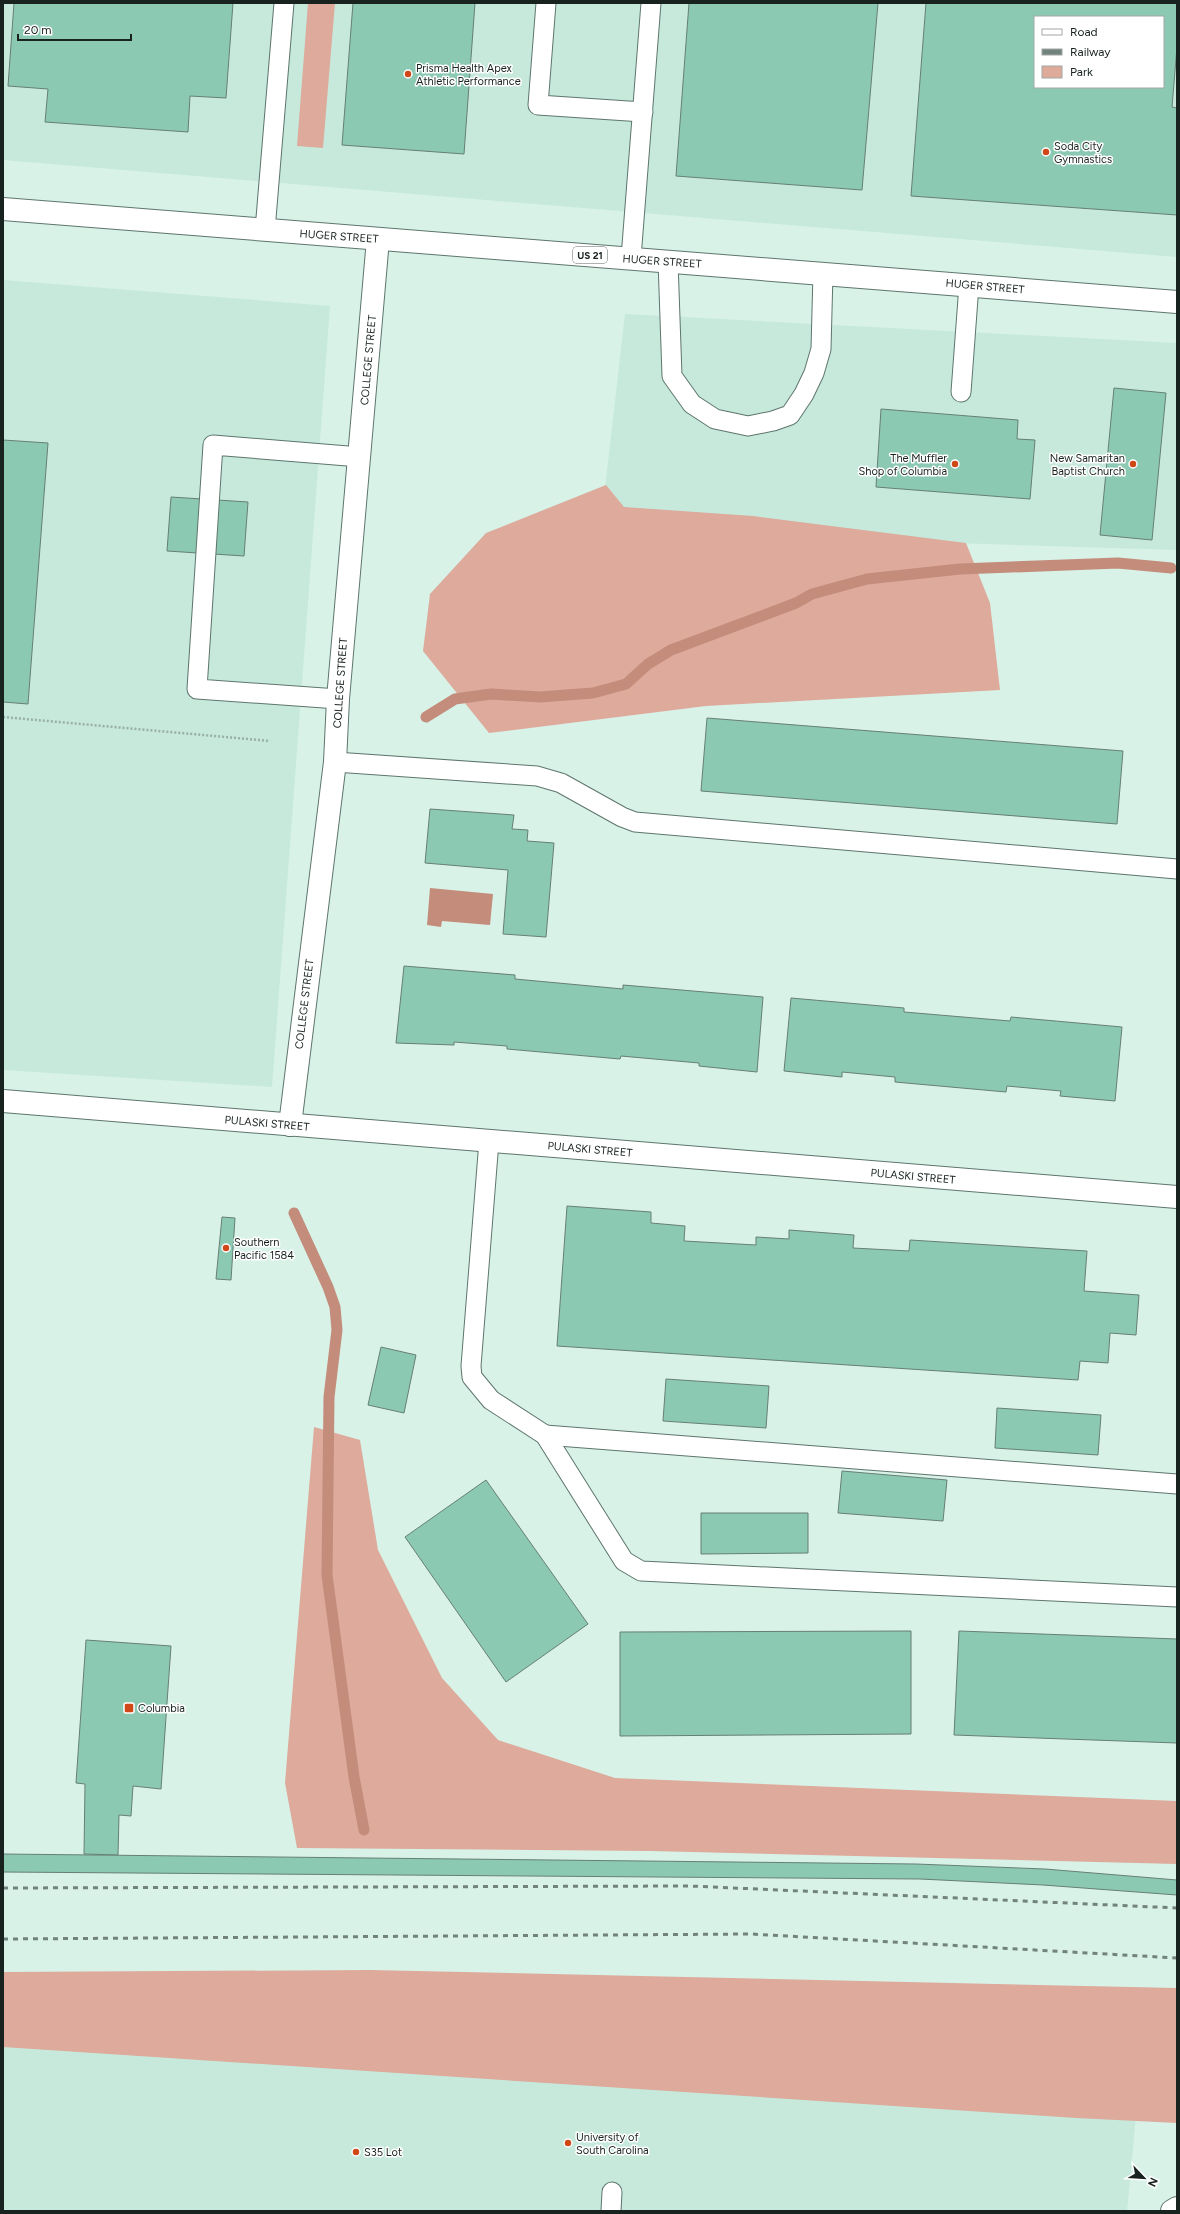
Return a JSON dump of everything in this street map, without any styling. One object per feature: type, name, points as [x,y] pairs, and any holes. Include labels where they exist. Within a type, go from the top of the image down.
[{"type":"street","name":"HUGER STREET","points":[[3,209],[1177,302]]},
{"type":"street","name":"COLLEGE STREET","points":[[290,1125],[335,762],[338,699],[378,239]]},
{"type":"street","name":"PULASKI STREET","points":[[3,1101],[1177,1197]]},
{"type":"street","points":[[1172,2211],[1177,2208]]},
{"type":"lane","points":[[265,230],[284,3]]},
{"type":"lane","points":[[546,3],[538,105],[643,112]]},
{"type":"lane","points":[[631,258],[651,3]]},
{"type":"lane","points":[[668,261],[672,376],[692,404],[715,419],[748,426],[773,421],[790,415],[804,394],[814,373],[821,349],[823,273]]},
{"type":"lane","points":[[961,392],[970,285]]},
{"type":"lane","points":[[338,699],[197,690],[213,445],[360,457]]},
{"type":"lane","points":[[335,762],[537,776],[561,783],[622,817],[636,822],[1177,869]]},
{"type":"lane","points":[[490,1141],[471,1366],[472,1377],[491,1400],[545,1435],[624,1561],[640,1571],[1177,1598]]},
{"type":"lane","points":[[545,1435],[1177,1484]]},
{"type":"lane","points":[[610,2211],[612,2192]]},
{"type":"path","points":[[3,717],[270,741]]},
{"type":"shaded area","points":[[3,3],[1177,3],[1177,257],[3,160]]},
{"type":"shaded area","points":[[3,280],[330,306],[272,1087],[3,1070]]},
{"type":"shaded area","points":[[625,314],[1177,343],[1177,550],[600,532]]},
{"type":"shaded area","points":[[430,888],[493,894],[490,925],[442,921],[441,927],[427,925]]},
{"type":"shaded area","name":"University of South Carolina","points":[[3,2037],[1140,2074],[1127,2211],[3,2211]]},
{"type":"green space","points":[[308,3],[335,3],[323,148],[297,146]]},
{"type":"green space","points":[[606,485],[624,507],[753,516],[966,543],[990,603],[1000,690],[706,706],[489,733],[423,651],[430,594],[486,533]]},
{"type":"green space","points":[[314,1427],[360,1440],[378,1550],[442,1678],[498,1740],[615,1778],[1177,1801],[1177,1864],[649,1851],[297,1848],[285,1783]]},
{"type":"green space","points":[[370,1970],[1177,1988],[1177,2123],[1076,2118],[3,2047],[3,1972]]},
{"type":"building","points":[[14,3],[233,3],[226,98],[190,96],[188,132],[45,122],[48,89],[8,86]]},
{"type":"building","name":"Prisma Health Apex Athletic Performance","points":[[353,3],[475,3],[464,154],[342,145]]},
{"type":"building","points":[[689,3],[878,3],[862,190],[676,176]]},
{"type":"building","name":"Soda City Gymnastics","points":[[926,3],[1177,3],[1177,47],[1172,107],[1177,108],[1177,215],[911,196]]},
{"type":"building","name":"New Samaritan Baptist Church","points":[[1114,388],[1166,393],[1152,540],[1100,535]]},
{"type":"building","name":"The Muffler Shop of Columbia","points":[[881,409],[1018,420],[1017,439],[1035,440],[1030,499],[876,487]]},
{"type":"building","points":[[3,440],[48,443],[28,704],[3,702]]},
{"type":"building","points":[[171,497],[248,502],[244,556],[167,551]]},
{"type":"building","points":[[707,718],[1123,751],[1117,824],[701,791]]},
{"type":"building","points":[[430,809],[514,815],[512,829],[528,830],[527,841],[554,843],[546,937],[503,934],[508,870],[425,863]]},
{"type":"building","points":[[404,966],[515,975],[515,979],[623,989],[623,985],[763,997],[757,1072],[699,1066],[699,1063],[621,1056],[620,1059],[507,1049],[507,1046],[454,1042],[454,1045],[396,1043]]},
{"type":"building","points":[[791,998],[904,1008],[904,1012],[1010,1021],[1011,1017],[1122,1027],[1115,1101],[1060,1096],[1061,1091],[1007,1086],[1006,1092],[895,1082],[895,1077],[842,1072],[842,1077],[784,1071]]},
{"type":"building","points":[[567,1206],[651,1212],[651,1223],[685,1226],[684,1241],[756,1245],[756,1237],[789,1239],[789,1230],[854,1235],[853,1248],[909,1251],[910,1240],[1087,1251],[1084,1291],[1139,1295],[1136,1335],[1110,1333],[1108,1363],[1080,1361],[1078,1380],[557,1346]]},
{"type":"building","name":"Southern Pacific 1584","points":[[222,1217],[235,1218],[231,1280],[216,1279]]},
{"type":"building","points":[[381,1347],[416,1355],[404,1413],[368,1405]]},
{"type":"building","points":[[666,1379],[769,1386],[766,1428],[663,1421]]},
{"type":"building","points":[[997,1408],[1101,1415],[1098,1455],[995,1448]]},
{"type":"building","points":[[842,1471],[947,1480],[943,1521],[838,1513]]},
{"type":"building","points":[[486,1480],[588,1624],[506,1682],[405,1537]]},
{"type":"building","points":[[701,1513],[808,1513],[808,1553],[701,1554]]},
{"type":"building","points":[[911,1631],[911,1734],[620,1736],[620,1632]]},
{"type":"building","points":[[959,1631],[1177,1639],[1177,1743],[954,1735]]},
{"type":"building","points":[[86,1640],[171,1646],[161,1789],[133,1786],[131,1816],[119,1815],[118,1855],[84,1854],[85,1784],[76,1783]]},
{"type":"building","points":[[3,1854],[916,1864],[1045,1869],[1177,1880],[1177,1895],[1043,1885],[920,1879],[3,1872]]},
{"type":"waterway","points":[[426,717],[455,699],[491,694],[540,697],[593,693],[626,684],[648,664],[671,650],[796,603],[812,594],[867,579],[960,569],[1118,563],[1171,568]]},
{"type":"waterway","points":[[294,1213],[328,1287],[335,1307],[337,1330],[329,1397],[327,1575],[354,1777],[364,1830]]},
{"type":"railway","points":[[3,1888],[690,1886],[1177,1908]]},
{"type":"railway","points":[[3,1939],[751,1934],[1177,1958]]},
{"type":"place","name":"Prisma Health Apex Athletic Performance","points":[[408,74]]},
{"type":"place","name":"Soda City Gymnastics","points":[[1046,152]]},
{"type":"place","name":"The Muffler Shop of Columbia","points":[[955,464]]},
{"type":"place","name":"New Samaritan Baptist Church","points":[[1133,464]]},
{"type":"place","name":"Southern Pacific 1584","points":[[226,1248]]},
{"type":"place","name":"Columbia","points":[[129,1708]]},
{"type":"place","name":"University of South Carolina","points":[[568,2143]]},
{"type":"place","name":"S35 Lot","points":[[356,2152]]}]
